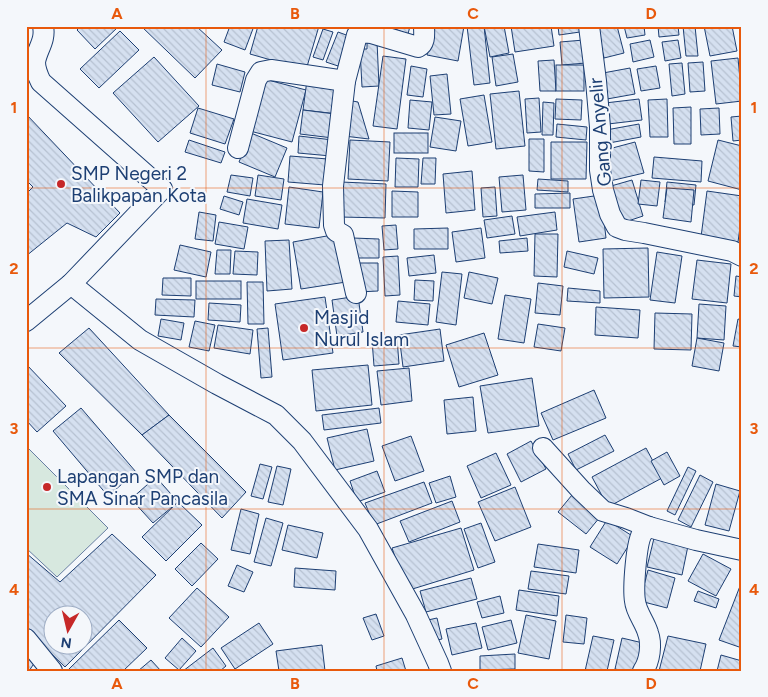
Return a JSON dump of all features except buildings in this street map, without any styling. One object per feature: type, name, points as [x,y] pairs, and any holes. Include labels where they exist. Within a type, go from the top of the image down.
[{"type":"street","points":[[26,321],[71,284],[162,189],[41,82],[36,72],[35,62],[44,39],[44,26]]},
{"type":"street","points":[[356,293],[343,236],[336,231],[334,225],[333,186],[344,80],[357,35],[360,32],[371,32],[418,47],[423,43],[424,26]]},
{"type":"street","name":"Gang Anyelir","points":[[589,26],[600,127],[600,170],[603,190],[610,214],[617,227],[732,251],[742,256]]},
{"type":"street","points":[[238,148],[256,80],[261,72],[271,70],[344,80]]},
{"type":"street","points":[[71,284],[140,340],[276,415],[302,441],[368,529],[416,615],[441,671]]},
{"type":"street","points":[[543,448],[603,511],[649,528],[742,550]]},
{"type":"street","points":[[643,671],[646,667],[650,651],[649,634],[635,602],[634,585],[641,537],[643,531],[649,528]]},
{"type":"street","points":[[26,638],[52,671]]},
{"type":"shaded area","name":"Lapangan SMP dan SMA Sinar Pancasila","points":[[26,446],[108,528],[57,577],[26,548]]},
{"type":"place","name":"SMP Negeri 2 Balikpapan Kota","points":[[61,184]]},
{"type":"place","name":"Masjid Nurul Islam","points":[[304,328]]},
{"type":"place","name":"Lapangan SMP dan SMA Sinar Pancasila","points":[[47,487]]}]
